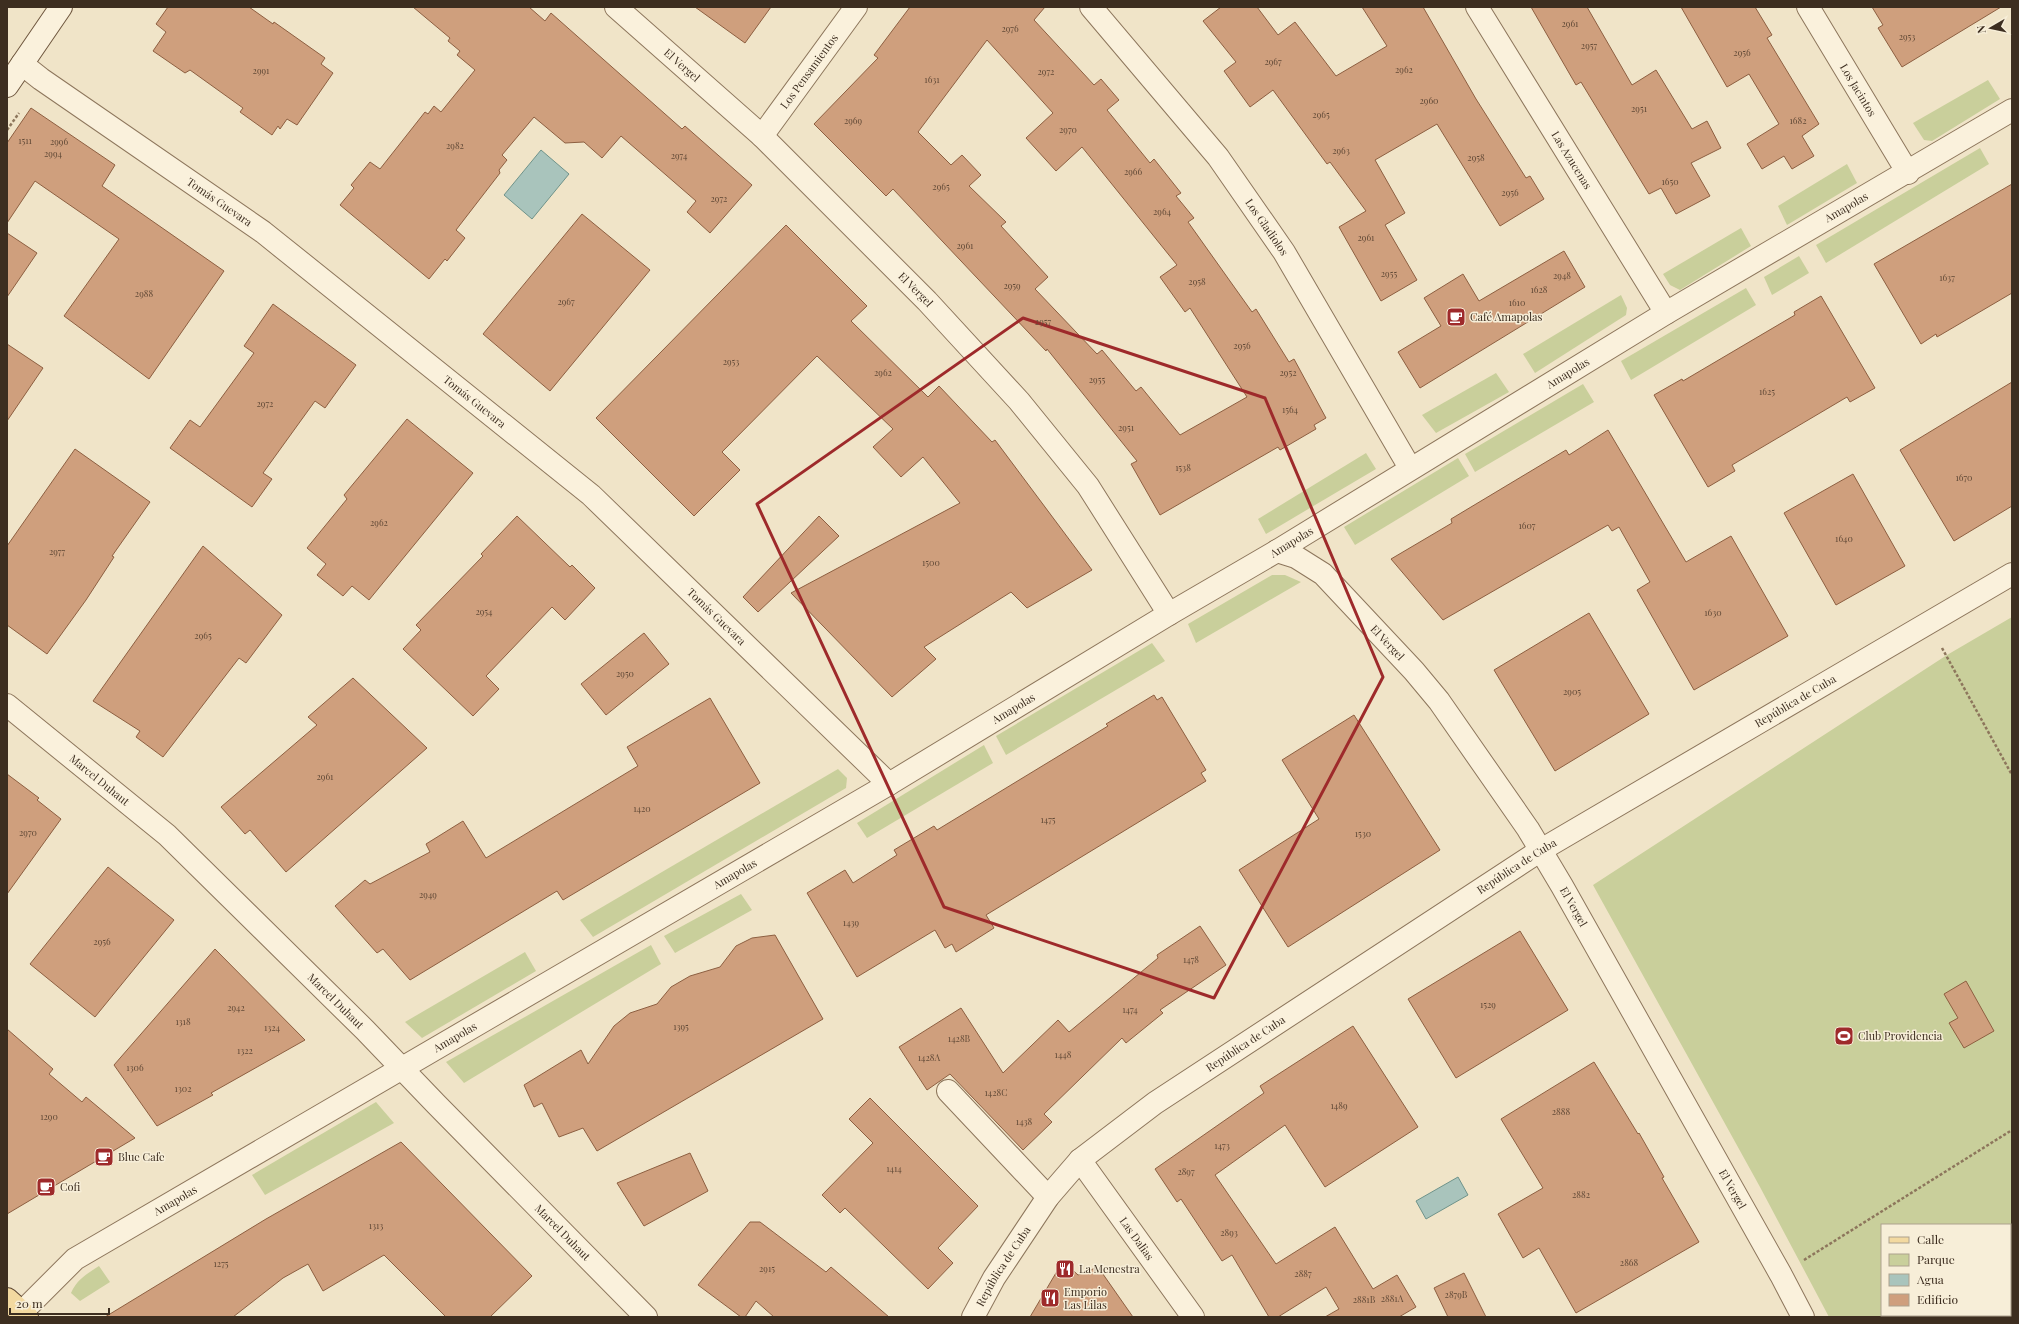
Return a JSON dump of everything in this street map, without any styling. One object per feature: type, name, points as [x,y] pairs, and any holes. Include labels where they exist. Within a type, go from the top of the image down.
[{"type":"street","points":[[7,86],[61,7]]},
{"type":"street","name":"El Vergel","points":[[616,7],[762,136],[926,301],[1019,402],[1088,486],[1169,614]]},
{"type":"street","name":"Los Pensamientos","points":[[762,136],[856,7]]},
{"type":"street","name":"Los Gladiolos","points":[[1091,7],[1218,157],[1284,252],[1410,468]]},
{"type":"street","name":"Las Azucenas","points":[[1477,7],[1666,313]]},
{"type":"street","name":"Los Jacintos","points":[[1808,7],[1908,173]]},
{"type":"street","name":"Tomás Guevara","points":[[22,64],[48,84],[263,232],[590,495],[889,784]]},
{"type":"street","name":"Amapolas","points":[[19,1309],[75,1259],[889,784],[1169,614],[1278,551],[1410,468],[1666,313],[1908,173],[2012,110]]},
{"type":"street","name":"El Vergel","points":[[1278,551],[1296,557],[1323,574],[1414,671],[1443,707],[1528,829],[1770,1254],[1803,1317]]},
{"type":"street","name":"República de Cuba","points":[[973,1317],[994,1278],[1048,1197],[1080,1160],[1154,1103],[1541,850],[2012,574]]},
{"type":"street","name":"Marcel Duhaut","points":[[7,705],[166,835],[365,1030],[646,1317]]},
{"type":"street","points":[[948,1091],[1048,1197]]},
{"type":"street","name":"Las Dalias","points":[[1080,1160],[1193,1317]]},
{"type":"path","points":[[1947,655],[2012,775]]},
{"type":"path","points":[[1800,1263],[1848,1231],[2012,1130]]},
{"type":"highlighted area","points":[[1023,318],[1265,398],[1383,677],[1214,998],[944,907],[757,504]]},
{"type":"green space","points":[[1988,80],[2000,99],[1932,141],[1924,140],[1913,123]]},
{"type":"green space","points":[[1980,148],[1989,164],[1826,263],[1816,245]]},
{"type":"green space","points":[[1847,164],[1857,183],[1787,225],[1778,206]]},
{"type":"green space","points":[[1741,228],[1751,246],[1680,290],[1670,285],[1663,274]]},
{"type":"green space","points":[[1799,256],[1809,273],[1772,295],[1764,277]]},
{"type":"green space","points":[[1746,288],[1756,305],[1631,380],[1621,361]]},
{"type":"green space","points":[[1621,295],[1627,308],[1626,315],[1535,373],[1523,354]]},
{"type":"green space","points":[[1496,373],[1509,392],[1436,433],[1422,415]]},
{"type":"green space","points":[[1583,384],[1594,402],[1475,472],[1465,454]]},
{"type":"green space","points":[[1366,453],[1376,469],[1266,534],[1258,519]]},
{"type":"green space","points":[[1458,458],[1469,476],[1355,545],[1344,527]]},
{"type":"green space","points":[[1272,575],[1285,575],[1301,582],[1196,643],[1188,624]]},
{"type":"green space","name":"Club Providencia","points":[[2012,617],[2012,1317],[1829,1317],[1760,1187],[1593,885],[1947,655]]},
{"type":"green space","points":[[1152,643],[1165,661],[1006,755],[996,736]]},
{"type":"green space","points":[[984,745],[993,763],[867,838],[857,823]]},
{"type":"green space","points":[[838,769],[847,778],[846,788],[593,937],[580,920]]},
{"type":"green space","points":[[741,894],[752,910],[675,953],[664,936]]},
{"type":"green space","points":[[651,945],[661,964],[464,1083],[446,1062]]},
{"type":"green space","points":[[525,952],[536,971],[422,1038],[405,1022]]},
{"type":"green space","points":[[376,1102],[394,1123],[265,1195],[252,1175]]},
{"type":"green space","points":[[99,1266],[110,1282],[80,1301],[71,1293],[73,1288],[83,1277]]},
{"type":"water","points":[[541,150],[569,174],[532,219],[504,195]]},
{"type":"water","points":[[1458,1177],[1468,1195],[1426,1219],[1416,1201]]},
{"type":"building","points":[[168,7],[249,7],[273,24],[274,22],[325,58],[321,64],[333,73],[297,125],[287,119],[280,129],[278,126],[272,135],[240,112],[243,108],[190,70],[185,73],[153,51],[166,32],[156,24]]},
{"type":"building","points":[[413,7],[529,7],[545,21],[551,13],[682,129],[685,126],[752,185],[710,233],[687,212],[696,201],[621,136],[602,158],[584,142],[565,143],[534,117],[502,155],[507,160],[499,170],[500,173],[456,230],[465,238],[447,261],[445,259],[429,279],[340,205],[354,188],[351,185],[370,162],[380,169],[425,112],[428,114],[434,106],[441,112],[475,70],[457,55],[460,51],[448,41],[450,38]]},
{"type":"building","points":[[695,7],[771,7],[745,43]]},
{"type":"building","points":[[910,7],[1045,7],[1034,20],[1094,85],[1101,79],[1119,100],[1107,110],[1150,163],[1154,159],[1181,193],[1176,196],[1194,218],[1188,222],[1252,312],[1256,309],[1289,362],[1294,359],[1326,418],[1314,425],[1316,429],[1280,450],[1278,447],[1160,515],[1131,464],[1137,461],[1047,349],[1046,351],[893,189],[886,196],[814,124],[878,58],[874,55]],"holes":[[[987,40],[1053,113],[1026,138],[1056,171],[1082,147],[1177,265],[1160,277],[1185,312],[1190,308],[1247,397],[1180,435],[1141,387],[1136,391],[1102,350],[1097,354],[1035,289],[1048,277],[1001,226],[1006,222],[969,186],[981,175],[962,155],[951,165],[918,132]]]},
{"type":"building","points":[[1221,7],[1257,7],[1278,35],[1295,22],[1336,76],[1387,46],[1362,7],[1423,7],[1476,99],[1526,178],[1530,176],[1544,199],[1500,226],[1437,124],[1375,160],[1405,213],[1385,225],[1417,280],[1381,301],[1339,227],[1366,211],[1330,162],[1327,164],[1273,90],[1250,107],[1224,71],[1236,62],[1203,21]]},
{"type":"building","points":[[1531,7],[1587,7],[1632,85],[1656,70],[1692,129],[1707,121],[1721,148],[1691,163],[1710,196],[1676,214],[1661,188],[1649,194],[1581,82],[1576,85]]},
{"type":"building","points":[[1681,7],[1755,7],[1772,35],[1767,38],[1819,124],[1802,136],[1814,156],[1792,169],[1784,156],[1762,169],[1747,144],[1779,124],[1749,74],[1727,87]]},
{"type":"building","points":[[1872,7],[2001,7],[1902,67],[1878,28],[1883,25]]},
{"type":"building","points":[[31,108],[115,165],[102,186],[224,271],[149,379],[64,316],[119,239],[35,181],[7,223],[7,143]]},
{"type":"building","points":[[2012,184],[2012,293],[1937,337],[1936,334],[1921,344],[1874,264]]},
{"type":"building","points":[[582,214],[650,270],[550,391],[483,334]]},
{"type":"building","points":[[786,225],[867,306],[851,321],[928,397],[939,386],[992,442],[995,440],[1092,570],[1027,608],[1011,592],[924,647],[936,659],[892,697],[791,593],[960,503],[923,457],[901,477],[873,447],[893,429],[817,356],[722,452],[740,470],[694,516],[596,418]]},
{"type":"building","points":[[7,233],[37,253],[7,297]]},
{"type":"building","points":[[1564,251],[1585,287],[1420,388],[1398,352],[1441,326],[1424,298],[1463,274],[1479,301]]},
{"type":"building","points":[[1821,296],[1875,388],[1850,402],[1847,397],[1732,465],[1735,471],[1708,487],[1654,395],[1682,379],[1683,381],[1795,315],[1794,312]]},
{"type":"building","points":[[273,304],[356,365],[325,408],[315,401],[263,473],[272,479],[252,507],[170,448],[190,420],[200,427],[254,353],[244,346]]},
{"type":"building","points":[[7,344],[43,368],[7,421]]},
{"type":"building","points":[[2012,382],[2012,506],[1954,541],[1900,450]]},
{"type":"building","points":[[407,419],[473,473],[369,600],[352,586],[343,596],[317,575],[326,564],[307,548],[347,499],[344,495]]},
{"type":"building","points":[[1608,430],[1686,562],[1731,536],[1788,636],[1694,690],[1637,590],[1650,582],[1619,527],[1612,531],[1608,525],[1443,620],[1391,559],[1452,523],[1451,519],[1566,450],[1569,455]]},
{"type":"building","points":[[75,449],[150,502],[112,556],[114,557],[86,600],[47,654],[7,625],[7,546]]},
{"type":"building","points":[[1853,474],[1905,566],[1836,605],[1784,513]]},
{"type":"building","points":[[517,516],[570,567],[572,565],[595,588],[565,620],[552,607],[486,676],[499,689],[473,716],[403,649],[421,630],[416,625],[483,556],[481,554]]},
{"type":"building","points":[[819,516],[839,536],[758,612],[743,597]]},
{"type":"building","points":[[203,546],[282,615],[246,663],[239,658],[163,757],[136,737],[140,731],[93,701]]},
{"type":"building","points":[[1589,613],[1649,714],[1555,771],[1494,670]]},
{"type":"building","points":[[644,633],[669,664],[606,715],[581,684]]},
{"type":"building","points":[[353,678],[427,748],[286,872],[250,830],[245,834],[221,807],[317,725],[308,717]]},
{"type":"building","points":[[1154,695],[1157,700],[1162,697],[1206,770],[1201,773],[1206,781],[986,915],[994,928],[956,952],[952,944],[945,948],[935,930],[857,977],[807,893],[845,870],[853,883],[897,855],[894,850],[934,826],[937,830],[1108,726],[1106,724]]},
{"type":"building","points":[[710,698],[760,783],[563,900],[557,891],[410,980],[383,949],[377,953],[335,906],[365,880],[370,884],[430,852],[426,844],[463,821],[486,858],[638,766],[627,747]]},
{"type":"building","points":[[1354,715],[1440,850],[1288,947],[1239,870],[1319,819],[1282,760]]},
{"type":"building","points":[[7,774],[39,798],[37,800],[61,819],[7,894]]},
{"type":"building","points":[[108,867],[174,920],[95,1017],[30,964]]},
{"type":"building","points":[[1200,926],[1226,965],[1160,1010],[1163,1013],[1126,1043],[1122,1038],[1044,1114],[1052,1122],[1023,1150],[950,1074],[927,1090],[899,1047],[961,1008],[1003,1073],[1058,1020],[1069,1032],[1158,958],[1157,955]]},
{"type":"building","points":[[1520,931],[1568,1010],[1456,1078],[1408,999]]},
{"type":"building","points":[[775,935],[823,1019],[597,1151],[583,1128],[559,1137],[542,1103],[534,1107],[524,1085],[581,1050],[588,1064],[614,1026],[630,1013],[657,1004],[671,987],[690,976],[720,967],[736,946],[752,938]]},
{"type":"building","points":[[215,949],[305,1040],[211,1093],[213,1095],[157,1126],[114,1065]]},
{"type":"building","points":[[1966,981],[1994,1031],[1964,1048],[1949,1023],[1958,1018],[1944,994]]},
{"type":"building","points":[[1353,1026],[1418,1127],[1325,1187],[1285,1125],[1215,1175],[1276,1264],[1335,1227],[1373,1289],[1397,1275],[1416,1307],[1399,1317],[1325,1317],[1339,1309],[1326,1287],[1278,1317],[1269,1317],[1232,1255],[1222,1261],[1181,1199],[1177,1202],[1155,1169],[1264,1093],[1260,1086]]},
{"type":"building","points":[[7,1029],[53,1069],[49,1074],[82,1102],[86,1097],[135,1138],[7,1214]]},
{"type":"building","points":[[1594,1062],[1638,1134],[1639,1133],[1664,1177],[1662,1178],[1699,1242],[1576,1313],[1539,1248],[1523,1258],[1498,1214],[1543,1188],[1501,1119]]},
{"type":"building","points":[[870,1098],[978,1206],[938,1248],[953,1263],[928,1289],[845,1208],[840,1213],[822,1195],[873,1143],[849,1119]]},
{"type":"building","points":[[401,1142],[532,1276],[490,1317],[446,1317],[384,1255],[323,1291],[308,1264],[283,1278],[233,1317],[105,1317],[266,1219]]},
{"type":"building","points":[[690,1153],[708,1191],[644,1226],[617,1183]]},
{"type":"building","points":[[750,1222],[760,1222],[826,1272],[831,1267],[889,1317],[774,1317],[756,1301],[745,1317],[741,1317],[698,1285]]},
{"type":"building","points":[[1063,1261],[1078,1275],[1098,1267],[1133,1317],[1030,1317]]},
{"type":"building","points":[[1464,1273],[1486,1317],[1448,1317],[1434,1288]]},
{"type":"place","name":"Café Amapolas","points":[[1456,317]]},
{"type":"place","name":"Club Providencia","points":[[1844,1036]]},
{"type":"place","name":"Blue Cafe","points":[[104,1157]]},
{"type":"place","name":"Cofi","points":[[46,1187]]},
{"type":"place","name":"La Menestra","points":[[1065,1269]]},
{"type":"place","name":"Emporio Las Lilas","points":[[1050,1298]]}]
